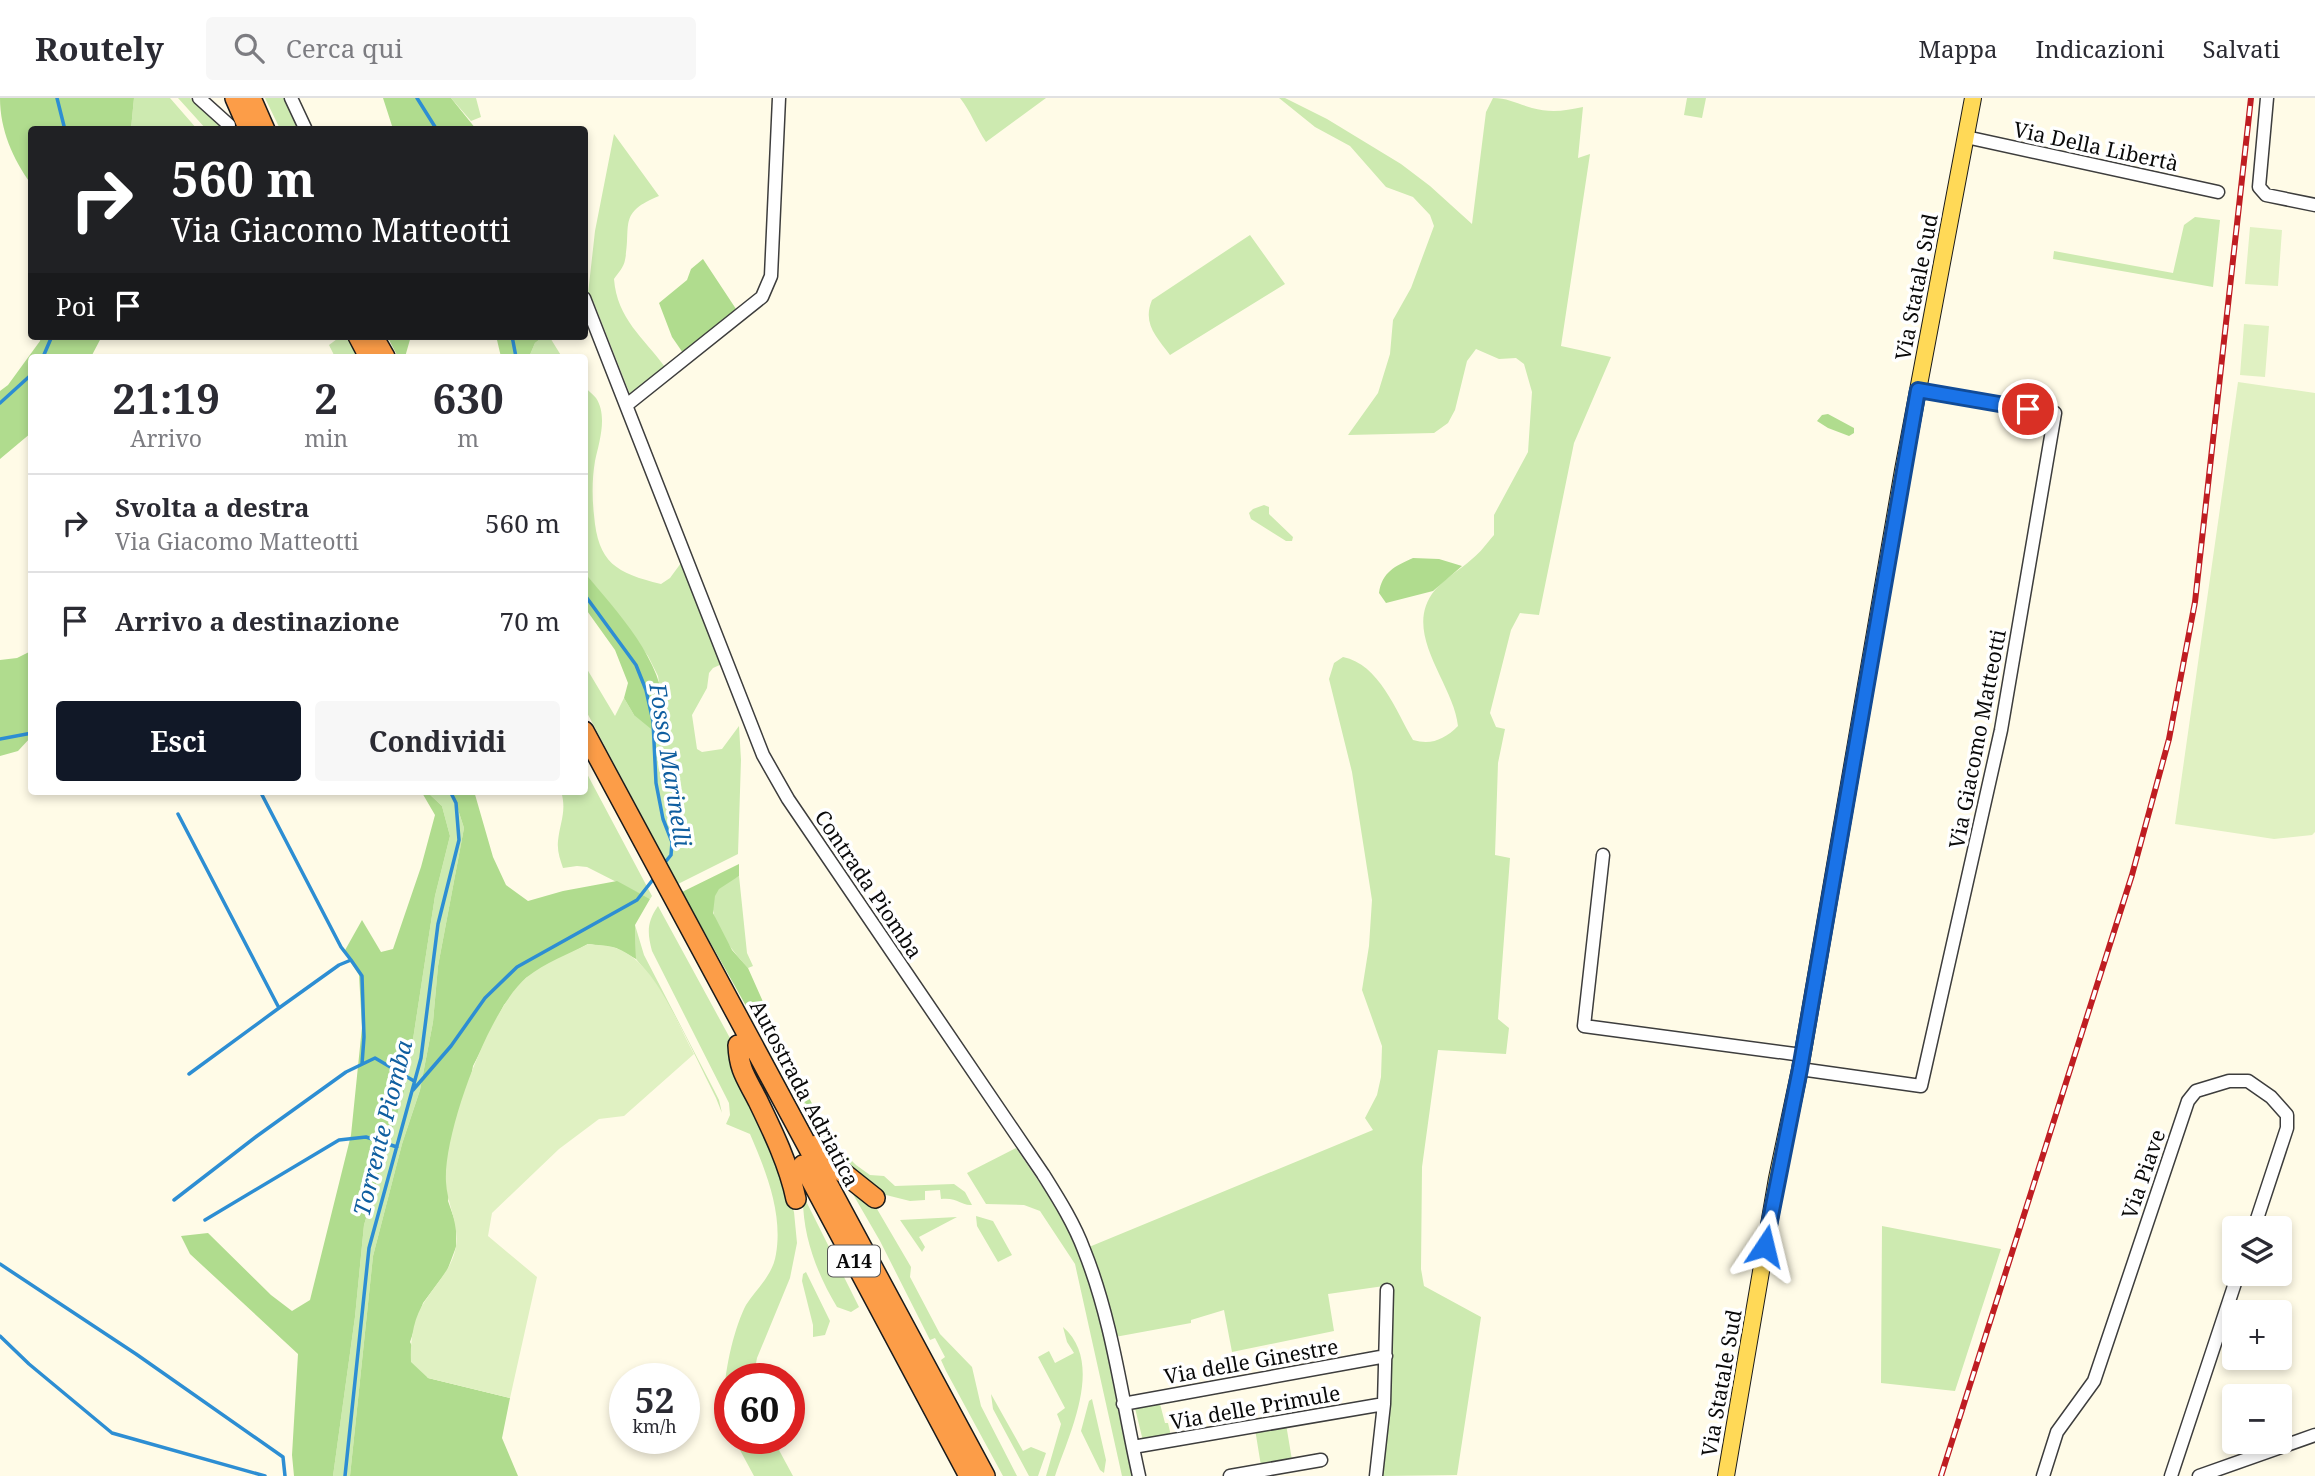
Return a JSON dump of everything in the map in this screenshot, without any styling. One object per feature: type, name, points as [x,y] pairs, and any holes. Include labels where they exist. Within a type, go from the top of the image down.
[{"type":"highway","points":[[235,98],[247,126]]},
{"type":"highway","points":[[251,98],[263,126]]},
{"type":"highway","name":"Autostrada Adriatica","points":[[588,746],[688,924],[985,1476]]},
{"type":"highway","name":"Autostrada Adriatica","points":[[588,746],[691,956],[969,1476]]},
{"type":"highway","points":[[738,1045],[739,1065],[774,1136],[796,1199]]},
{"type":"highway","points":[[769,1076],[781,1082],[820,1150],[836,1167],[875,1198]]},
{"type":"main road","name":"Via Statale Sud","points":[[1726,1476],[1918,390],[1973,98]]},
{"type":"street","points":[[199,98],[229,125]]},
{"type":"street","points":[[291,98],[304,126]]},
{"type":"street","points":[[628,404],[762,297],[772,276],[779,98]]},
{"type":"street","points":[[2267,98],[2259,187],[2266,195],[2315,205]]},
{"type":"street","name":"Via Della Libertà","points":[[1966,137],[2218,192]]},
{"type":"street","name":"Contrada Piomba","points":[[588,308],[628,404],[763,755],[788,799],[1043,1174],[1083,1247],[1096,1283],[1139,1476]]},
{"type":"street","name":"Via Giacomo Matteotti","points":[[1801,1062],[1921,1086],[2001,730],[2055,413],[1918,390]]},
{"type":"street","points":[[1603,855],[1584,1026],[1801,1062]]},
{"type":"street","name":"Via Piave","points":[[2043,1476],[2057,1432],[2094,1381],[2188,1101],[2196,1091],[2229,1081],[2248,1081],[2271,1097],[2287,1115],[2287,1128],[2258,1216]]},
{"type":"street","points":[[2171,1476],[2234,1286]]},
{"type":"street","points":[[1376,1476],[1384,1404],[1387,1290]]},
{"type":"street","name":"Via delle Ginestre","points":[[1124,1404],[1386,1356]]},
{"type":"street","name":"Via delle Primule","points":[[1133,1447],[1384,1404]]},
{"type":"street","points":[[2203,1475],[2315,1436]]},
{"type":"street","points":[[1230,1476],[1321,1460]]},
{"type":"green space","points":[[0,98],[134,98],[131,126],[28,126],[28,179],[9,144]]},
{"type":"green space","points":[[134,98],[170,98],[194,126],[131,126]]},
{"type":"green space","points":[[178,98],[190,98],[223,126],[203,126]]},
{"type":"green space","points":[[265,98],[284,98],[298,126],[279,126]]},
{"type":"green space","points":[[383,98],[451,98],[474,126],[392,126]]},
{"type":"green space","points":[[451,98],[476,98],[481,117],[471,121]]},
{"type":"green space","points":[[960,98],[1046,98],[986,142]]},
{"type":"green space","points":[[1279,98],[1285,98],[1327,119],[1401,164],[1472,224],[1486,112],[1493,98],[1545,111],[1583,107],[1578,158],[1590,154],[1561,346],[1611,357],[1574,443],[1539,615],[1520,613],[1511,630],[1490,713],[1496,727],[1505,729],[1498,763],[1495,855],[1510,858],[1498,1019],[1509,1028],[1506,1054],[1438,1050],[1422,1167],[1421,1269],[1424,1286],[1481,1317],[1457,1475],[1382,1476],[1389,1406],[1391,1285],[1328,1294],[1334,1331],[1232,1352],[1224,1310],[1191,1320],[1191,1323],[1115,1337],[1089,1247],[1373,1130],[1365,1118],[1377,1095],[1381,1077],[1382,1046],[1362,990],[1372,900],[1352,772],[1329,679],[1334,663],[1343,657],[1356,661],[1367,669],[1385,690],[1413,740],[1437,740],[1458,726],[1448,693],[1426,640],[1423,623],[1426,606],[1439,585],[1475,557],[1494,535],[1494,515],[1528,452],[1532,392],[1524,364],[1516,358],[1499,359],[1476,349],[1467,361],[1455,410],[1448,423],[1434,433],[1348,435],[1378,393],[1390,354],[1393,320],[1411,288],[1434,226],[1430,215],[1413,197],[1386,187],[1350,146],[1315,127]]},
{"type":"green space","points":[[1687,98],[1706,98],[1702,118],[1684,115]]},
{"type":"green space","points":[[614,134],[659,196],[637,208],[632,214],[624,263],[614,279],[620,306],[626,317],[665,367],[631,397],[588,294],[595,231]]},
{"type":"green space","points":[[2195,217],[2220,220],[2213,287],[2053,259],[2054,251],[2173,273],[2184,225]]},
{"type":"green space","points":[[2250,227],[2282,230],[2278,286],[2245,284]]},
{"type":"green space","points":[[1250,235],[1285,284],[1170,355],[1152,330],[1149,309],[1152,300]]},
{"type":"green space","points":[[703,259],[738,312],[683,353],[672,337],[659,303],[687,280],[691,269]]},
{"type":"green space","points":[[2244,324],[2269,326],[2265,377],[2240,375]]},
{"type":"green space","points":[[100,340],[93,354],[31,354],[40,341]]},
{"type":"green space","points":[[336,340],[351,340],[358,354],[334,354],[329,345]]},
{"type":"green space","points":[[389,340],[410,340],[406,354],[396,354]]},
{"type":"green space","points":[[497,340],[539,340],[530,354],[500,354]]},
{"type":"green space","points":[[539,340],[551,340],[560,354],[530,354]]},
{"type":"green space","points":[[28,358],[28,436],[0,459],[0,391],[8,385]]},
{"type":"green space","points":[[2238,382],[2315,393],[2315,832],[2312,835],[2274,839],[2175,824]]},
{"type":"green space","points":[[588,390],[600,405],[602,421],[593,488],[596,531],[600,544],[605,555],[621,570],[661,584],[670,578],[681,563],[722,664],[709,673],[707,688],[692,715],[697,749],[702,752],[722,749],[739,726],[741,760],[738,854],[678,884],[588,715],[588,671],[615,716],[624,698],[634,715],[663,708],[658,676],[648,656],[588,577]]},
{"type":"green space","points":[[1828,414],[1854,428],[1854,433],[1849,436],[1817,421],[1822,415]]},
{"type":"green space","points":[[1264,505],[1269,507],[1269,514],[1293,537],[1292,541],[1286,541],[1251,519],[1249,513]]},
{"type":"green space","points":[[1413,558],[1439,559],[1462,566],[1433,591],[1386,603],[1379,593],[1386,575]]},
{"type":"green space","points":[[588,577],[628,625],[652,665],[660,685],[664,707],[663,729],[656,733],[634,715],[624,698],[628,683],[615,650],[588,612]]},
{"type":"green space","points":[[28,652],[28,740],[18,751],[0,756],[0,660],[17,658]]},
{"type":"green space","points":[[588,776],[652,896],[650,899],[587,867],[563,868],[558,845],[562,795],[588,795]]},
{"type":"green space","points":[[423,795],[430,795],[442,806],[450,836],[435,896],[406,1085],[364,1225],[355,1317],[333,1476],[294,1476],[292,1455],[298,1354],[190,1254],[181,1236],[208,1233],[271,1295],[292,1311],[310,1300],[351,1135],[362,1027],[359,975],[344,952],[362,920],[381,952],[393,949],[421,867],[435,815]]},
{"type":"green space","points":[[430,795],[453,795],[464,828],[438,966],[433,1022],[420,1090],[402,1144],[373,1256],[350,1476],[333,1476],[355,1317],[364,1225],[406,1085],[435,896],[450,836],[442,806]]},
{"type":"green space","points":[[453,795],[475,795],[493,857],[506,885],[528,901],[617,881],[650,899],[635,925],[636,959],[616,948],[588,944],[526,978],[504,1005],[473,1066],[448,1201],[456,1224],[456,1247],[447,1271],[423,1303],[410,1342],[428,1378],[510,1398],[502,1438],[518,1476],[350,1476],[373,1256],[402,1144],[420,1090],[433,1022],[438,966],[464,828]]},
{"type":"green space","points":[[739,864],[739,876],[719,889],[715,896],[713,913],[732,950],[748,968],[788,1058],[817,1113],[805,1111],[682,892]]},
{"type":"green space","points":[[739,876],[747,953],[753,966],[748,968],[726,941],[713,907],[714,897],[720,887]]},
{"type":"green space","points":[[658,906],[737,1051],[794,1212],[797,1243],[790,1278],[756,1363],[728,1363],[735,1332],[746,1305],[774,1262],[778,1239],[772,1192],[750,1134],[726,1124],[730,1115],[729,1103],[652,951],[649,927]]},
{"type":"green space","points":[[635,925],[644,955],[719,1100],[722,1113],[670,1008],[636,959]]},
{"type":"green space","points":[[588,944],[616,948],[642,965],[671,1009],[694,1054],[624,1116],[599,1119],[559,1149],[492,1213],[488,1236],[537,1277],[510,1398],[428,1378],[411,1362],[412,1338],[421,1308],[448,1268],[456,1246],[456,1229],[446,1182],[447,1161],[460,1104],[471,1073],[498,1015],[512,993],[534,972]]},
{"type":"green space","points":[[805,1111],[817,1113],[836,1145],[870,1175],[884,1176],[895,1186],[954,1184],[965,1192],[972,1205],[941,1199],[940,1190],[925,1191],[925,1200],[910,1201],[878,1193],[827,1150]]},
{"type":"green space","points":[[1016,1148],[1078,1246],[1103,1332],[1134,1476],[1122,1476],[1075,1264],[1040,1211],[1024,1205],[986,1204],[967,1173]]},
{"type":"green space","points":[[843,1177],[870,1197],[911,1267],[910,1277],[940,1334],[972,1367],[981,1406],[1017,1476],[1003,1476],[946,1371],[941,1360],[945,1357],[935,1338],[930,1340],[880,1241]]},
{"type":"green space","points":[[803,1195],[859,1307],[851,1312],[837,1307],[817,1268],[805,1225]]},
{"type":"green space","points":[[976,1216],[993,1221],[1012,1255],[998,1262],[977,1226]]},
{"type":"green space","points":[[957,1217],[919,1237],[925,1247],[922,1252],[900,1220]]},
{"type":"green space","points":[[1882,1226],[2001,1249],[1955,1391],[1881,1383]]},
{"type":"green space","points":[[806,1272],[830,1321],[825,1335],[813,1337],[813,1325],[802,1281]]},
{"type":"green space","points":[[1063,1327],[1075,1342],[1083,1379],[1075,1420],[1055,1476],[1046,1476],[1061,1424],[1057,1414],[1065,1408],[1038,1357],[1049,1351],[1055,1363],[1074,1353],[1067,1342]]},
{"type":"green space","points":[[991,1394],[1023,1451],[1031,1447],[1046,1453],[1038,1476],[1029,1476],[993,1409]]},
{"type":"green space","points":[[1092,1399],[1106,1460],[1104,1473],[1081,1431],[1089,1401]]},
{"type":"green space","points":[[1159,1400],[1171,1436],[1143,1441],[1134,1404]]},
{"type":"green space","points":[[1286,1424],[1292,1460],[1261,1466],[1255,1429]]},
{"type":"green space","points":[[742,1454],[781,1454],[793,1476],[754,1476]]},
{"type":"waterway","name":"Torrente Piomba","points":[[57,98],[64,126]]},
{"type":"waterway","name":"Fosso Marinelli","points":[[417,98],[434,126]]},
{"type":"waterway","name":"Torrente Piomba","points":[[44,354],[50,340]]},
{"type":"waterway","name":"Fosso Marinelli","points":[[513,340],[515,354]]},
{"type":"waterway","name":"Torrente Piomba","points":[[0,403],[28,378]]},
{"type":"waterway","name":"Fosso Marinelli","points":[[588,599],[636,665],[646,690],[653,721],[656,783],[663,819],[672,842],[671,855],[663,865]]},
{"type":"waterway","name":"Torrente Piomba","points":[[0,739],[28,734]]},
{"type":"waterway","points":[[262,795],[341,947],[351,960]]},
{"type":"waterway","name":"Torrente Piomba","points":[[345,1476],[369,1248],[421,1058],[438,924],[459,840],[456,803],[452,795]]},
{"type":"waterway","points":[[178,814],[279,1008],[339,965],[351,960],[362,976],[362,1064]]},
{"type":"waterway","name":"Fosso Marinelli","points":[[413,1090],[451,1046],[485,998],[517,967],[637,900],[655,877]]},
{"type":"waterway","points":[[189,1074],[279,1008]]},
{"type":"waterway","points":[[174,1200],[346,1072],[375,1058],[414,1081]]},
{"type":"waterway","points":[[205,1220],[339,1140],[366,1137],[397,1147]]},
{"type":"waterway","points":[[0,1264],[136,1354],[283,1457],[285,1476]]},
{"type":"waterway","points":[[0,1336],[29,1364],[112,1433],[265,1476]]},
{"type":"railway","points":[[1941,1476],[2132,875],[2169,739],[2195,602],[2251,98]]},
{"type":"route","points":[[1765,1246],[1800,1069],[1918,390],[2028,409]]}]
